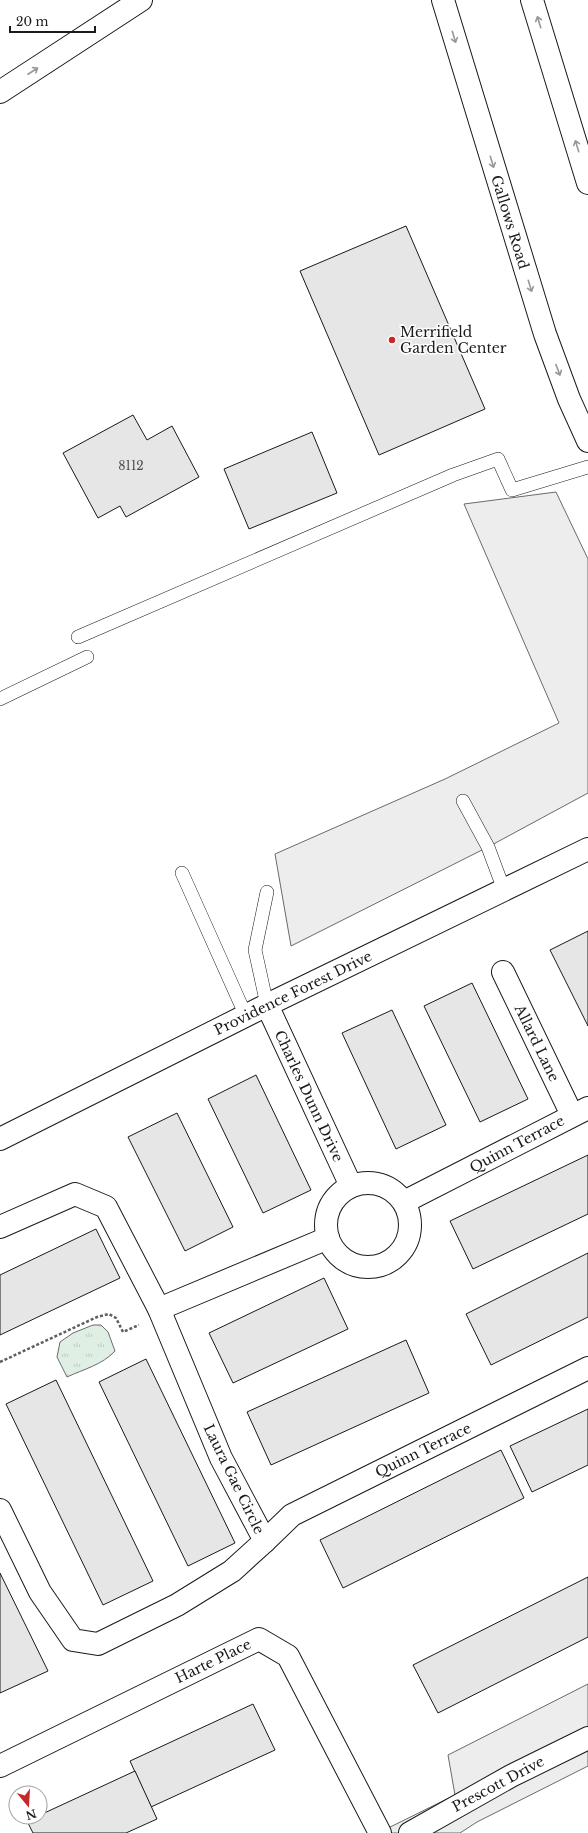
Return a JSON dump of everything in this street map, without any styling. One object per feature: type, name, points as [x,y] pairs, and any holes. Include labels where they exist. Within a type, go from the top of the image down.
[{"type":"street","points":[[0,92],[141,0]]},
{"type":"street","name":"Gallows Road","points":[[443,0],[544,334],[569,399],[588,441]]},
{"type":"street","points":[[532,0],[588,183]]},
{"type":"street","name":"Providence Forest Drive","points":[[0,1139],[267,1005],[588,849]]},
{"type":"street","name":"Allard Lane","points":[[502,972],[580,1111]]},
{"type":"street","name":"Charles Dunn Drive","points":[[267,1005],[351,1186]]},
{"type":"street","name":"Quinn Terrace","points":[[404,1202],[580,1111]]},
{"type":"street","points":[[362,1183],[375,1183],[386,1186],[396,1193],[404,1202],[410,1216],[410,1230],[406,1243],[398,1255],[386,1263],[373,1266],[358,1266],[345,1260],[335,1251],[328,1238],[326,1226],[330,1208],[340,1193],[351,1186],[362,1183]]},
{"type":"street","name":"Laura Gae Circle","points":[[0,1227],[75,1194],[106,1207],[160,1312],[221,1458],[265,1541],[232,1571],[176,1605],[98,1644],[73,1640],[40,1592],[0,1510]]},
{"type":"street","points":[[160,1312],[328,1238]]},
{"type":"street","name":"Quinn Terrace","points":[[265,1541],[292,1515],[588,1368]]},
{"type":"street","name":"Harte Place","points":[[0,1766],[259,1639],[288,1656],[380,1833]]},
{"type":"street","name":"Prescott Drive","points":[[410,1833],[511,1776],[588,1738]]},
{"type":"lane","points":[[78,637],[453,475],[498,459],[512,490],[588,466]]},
{"type":"lane","points":[[0,699],[87,657]]},
{"type":"lane","points":[[463,801],[488,847],[504,890]]},
{"type":"lane","points":[[182,873],[246,1016]]},
{"type":"lane","points":[[267,892],[255,950],[267,1005]]},
{"type":"path","points":[[0,1362],[97,1317],[109,1314],[116,1318],[123,1332],[160,1312]]},
{"type":"green space","points":[[93,1325],[101,1325],[108,1332],[115,1351],[99,1363],[67,1377],[57,1357],[60,1342],[73,1333]]},
{"type":"shaded area","points":[[556,492],[588,559],[588,793],[488,847],[291,946],[275,854],[445,779],[559,723],[464,504]]},
{"type":"shaded area","points":[[588,1684],[588,1766],[477,1822],[460,1833],[378,1833],[455,1795],[448,1755]]},
{"type":"building","name":"Merrifield Garden Center","points":[[406,226],[485,409],[379,455],[300,271]]},
{"type":"building","points":[[133,415],[147,440],[172,426],[199,477],[126,517],[120,506],[98,518],[63,453]]},
{"type":"building","points":[[312,432],[337,493],[249,529],[224,469]]},
{"type":"building","points":[[588,931],[588,1026],[550,950]]},
{"type":"building","points":[[472,983],[528,1099],[480,1122],[424,1006]]},
{"type":"building","points":[[392,1010],[446,1125],[396,1149],[342,1033]]},
{"type":"building","points":[[256,1075],[311,1190],[263,1213],[208,1099]]},
{"type":"building","points":[[177,1113],[233,1227],[185,1251],[128,1137]]},
{"type":"building","points":[[588,1155],[588,1214],[473,1269],[450,1221]]},
{"type":"building","points":[[96,1229],[120,1278],[0,1335],[0,1275]]},
{"type":"building","points":[[588,1253],[588,1317],[491,1365],[466,1314]]},
{"type":"building","points":[[324,1278],[348,1329],[233,1383],[209,1333]]},
{"type":"building","points":[[406,1340],[429,1393],[271,1465],[247,1412]]},
{"type":"building","points":[[146,1359],[235,1543],[188,1566],[99,1382]]},
{"type":"building","points":[[56,1380],[153,1581],[103,1605],[6,1404]]},
{"type":"building","points":[[588,1409],[588,1465],[532,1492],[510,1446]]},
{"type":"building","points":[[501,1450],[524,1498],[343,1588],[320,1540]]},
{"type":"building","points":[[0,1573],[48,1671],[0,1693]]},
{"type":"building","points":[[588,1577],[588,1637],[438,1713],[413,1665]]},
{"type":"building","points":[[253,1704],[275,1750],[151,1807],[130,1761]]},
{"type":"building","points":[[135,1771],[157,1819],[126,1833],[33,1833],[29,1825],[48,1825],[48,1811]]},
{"type":"place","name":"Merrifield Garden Center","points":[[392,340]]}]
